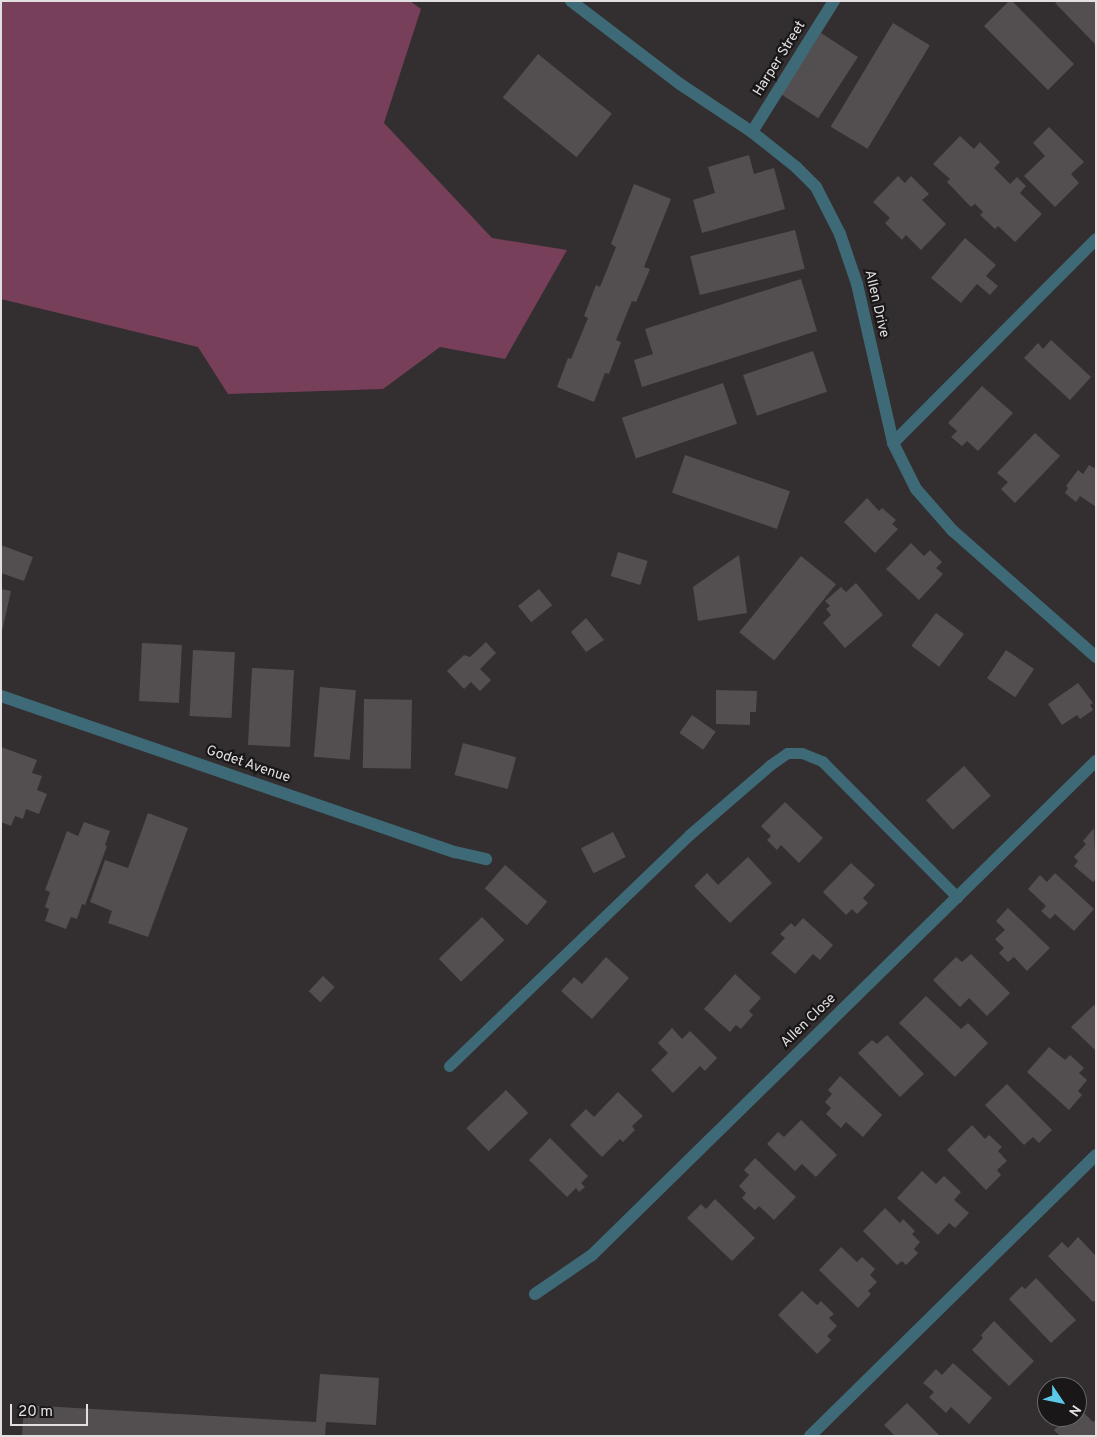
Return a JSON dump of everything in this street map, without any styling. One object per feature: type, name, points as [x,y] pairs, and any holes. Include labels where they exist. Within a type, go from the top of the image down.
[{"type":"street","name":"Allen Drive","points":[[571,1],[680,84],[752,132],[796,167],[816,187],[840,234],[857,284],[893,443],[916,489],[936,513],[1096,657]]},
{"type":"street","name":"Harper Street","points":[[752,132],[834,1]]},
{"type":"street","points":[[893,443],[1096,239]]},
{"type":"street","name":"Godet Avenue","points":[[1,696],[455,852],[486,859]]},
{"type":"street","name":"Allen Close","points":[[535,1294],[592,1256],[1096,761]]},
{"type":"street","points":[[810,1436],[1096,1154]]},
{"type":"lane","points":[[448,1066],[689,835],[770,764],[787,754],[802,753],[822,761],[957,897]]},
{"type":"shaded area","points":[[1,1],[410,1],[421,9],[384,123],[492,238],[567,250],[505,359],[440,347],[383,389],[228,394],[198,347],[1,299]]},
{"type":"building","points":[[1009,1],[1012,1],[1074,64],[1048,90],[984,26]]},
{"type":"building","points":[[1058,1],[1096,1],[1096,45],[1055,3]]},
{"type":"building","points":[[893,23],[930,45],[868,149],[831,127]]},
{"type":"building","points":[[821,33],[858,57],[818,118],[781,94]]},
{"type":"building","points":[[538,54],[612,114],[577,157],[503,98]]},
{"type":"building","points":[[1049,127],[1084,162],[1071,174],[1079,183],[1055,207],[1024,176],[1045,156],[1033,143]]},
{"type":"building","points":[[960,136],[974,149],[980,142],[1000,162],[994,168],[1010,184],[1017,177],[1026,186],[1020,193],[1042,214],[1015,242],[998,226],[995,229],[980,215],[983,212],[975,204],[971,207],[947,182],[950,179],[933,164]]},
{"type":"building","points":[[749,155],[754,174],[774,168],[785,209],[702,233],[693,200],[715,193],[708,167]]},
{"type":"building","points":[[898,176],[905,183],[911,176],[929,194],[922,200],[946,224],[921,250],[906,235],[902,240],[885,223],[890,218],[873,202]]},
{"type":"building","points":[[634,184],[671,199],[644,267],[650,269],[636,302],[632,301],[616,340],[621,342],[609,374],[605,373],[594,402],[557,387],[568,358],[571,359],[588,318],[584,316],[596,285],[600,287],[616,247],[611,244]]},
{"type":"building","points":[[795,230],[805,269],[700,295],[690,256]]},
{"type":"building","points":[[965,238],[996,265],[986,276],[998,286],[990,295],[977,284],[961,303],[931,278]]},
{"type":"building","points":[[801,279],[817,331],[642,387],[634,360],[653,354],[645,329]]},
{"type":"building","points":[[1051,340],[1091,377],[1070,400],[1024,358],[1038,343],[1043,349]]},
{"type":"building","points":[[813,351],[827,392],[757,416],[743,375]]},
{"type":"building","points":[[723,383],[737,424],[636,458],[622,418]]},
{"type":"building","points":[[982,386],[1013,413],[978,451],[967,441],[962,446],[951,437],[957,431],[948,423]]},
{"type":"building","points":[[1035,433],[1060,456],[1015,503],[1001,489],[1008,482],[997,473]]},
{"type":"building","points":[[685,455],[790,491],[777,529],[672,493]]},
{"type":"building","points":[[1089,465],[1096,469],[1096,507],[1080,496],[1076,502],[1065,493],[1068,488],[1066,486],[1078,470],[1083,474]]},
{"type":"building","points":[[867,498],[879,511],[882,508],[896,520],[892,524],[898,529],[875,553],[844,522]]},
{"type":"building","points":[[911,543],[924,556],[930,550],[942,562],[936,568],[943,574],[919,600],[886,569]]},
{"type":"building","points":[[1,545],[33,557],[24,581],[1,573]]},
{"type":"building","points":[[618,552],[648,561],[640,585],[611,576]]},
{"type":"building","points":[[739,555],[747,613],[698,621],[693,587]]},
{"type":"building","points":[[801,556],[836,584],[774,660],[739,632]]},
{"type":"building","points":[[856,583],[883,615],[845,648],[823,623],[831,615],[826,609],[830,606],[825,601],[841,587],[846,592]]},
{"type":"building","points":[[1,589],[11,591],[2,631],[1,631]]},
{"type":"building","points":[[539,589],[552,605],[531,622],[518,606]]},
{"type":"building","points":[[936,613],[964,634],[939,667],[911,646]]},
{"type":"building","points":[[586,618],[604,640],[586,652],[571,632]]},
{"type":"building","points":[[486,642],[496,653],[480,669],[491,680],[480,691],[471,682],[464,689],[447,671],[464,655],[470,657]]},
{"type":"building","points":[[142,643],[182,645],[179,703],[139,701]]},
{"type":"building","points":[[193,650],[235,652],[231,718],[190,716]]},
{"type":"building","points":[[1006,650],[1034,669],[1015,697],[987,678]]},
{"type":"building","points":[[252,668],[294,670],[290,747],[248,745]]},
{"type":"building","points":[[1078,683],[1093,703],[1090,705],[1093,710],[1080,719],[1077,715],[1062,725],[1048,704]]},
{"type":"building","points":[[320,687],[356,690],[350,760],[314,757]]},
{"type":"building","points":[[716,690],[757,691],[756,712],[750,712],[750,725],[716,724]]},
{"type":"building","points":[[364,699],[412,700],[411,769],[363,768]]},
{"type":"building","points":[[692,715],[716,732],[703,750],[679,733]]},
{"type":"building","points":[[463,743],[516,757],[508,789],[454,775]]},
{"type":"building","points":[[1,747],[37,760],[32,773],[42,776],[37,790],[47,794],[39,814],[26,809],[23,819],[15,816],[11,826],[1,822]]},
{"type":"building","points":[[964,766],[991,796],[953,830],[926,800]]},
{"type":"building","points":[[785,802],[823,838],[799,863],[781,845],[777,850],[767,840],[771,836],[761,826]]},
{"type":"building","points":[[148,813],[188,828],[148,937],[108,923],[112,911],[90,902],[105,860],[128,868]]},
{"type":"building","points":[[84,822],[110,831],[105,845],[107,846],[85,905],[82,904],[77,919],[71,917],[66,929],[45,921],[49,909],[45,907],[50,892],[45,890],[67,831],[78,836]]},
{"type":"building","points":[[1094,828],[1096,879],[1093,882],[1074,866],[1078,861],[1074,857],[1086,844],[1083,841]]},
{"type":"building","points":[[613,832],[626,857],[594,873],[581,848]]},
{"type":"building","points":[[748,857],[772,883],[730,923],[694,886],[707,873],[718,885]]},
{"type":"building","points":[[851,863],[875,885],[863,898],[868,903],[857,914],[852,909],[846,915],[823,892]]},
{"type":"building","points":[[505,865],[547,902],[527,925],[485,888]]},
{"type":"building","points":[[1055,873],[1094,909],[1074,931],[1055,914],[1050,919],[1041,911],[1046,906],[1028,889],[1040,875],[1047,882]]},
{"type":"building","points":[[1008,908],[1050,948],[1027,971],[1014,957],[1008,962],[999,953],[1004,948],[995,939],[1005,930],[996,921]]},
{"type":"building","points":[[482,917],[504,940],[461,982],[439,959]]},
{"type":"building","points":[[803,918],[833,945],[820,960],[813,954],[795,974],[771,953],[785,938],[780,934],[791,923],[795,927]]},
{"type":"building","points":[[971,954],[1010,993],[987,1016],[969,998],[960,1007],[933,980],[956,957],[962,962]]},
{"type":"building","points":[[606,957],[629,978],[592,1019],[561,991],[574,977],[582,984]]},
{"type":"building","points":[[735,974],[761,998],[749,1011],[753,1015],[741,1029],[736,1025],[730,1032],[704,1009]]},
{"type":"building","points":[[323,976],[335,987],[320,1002],[309,991]]},
{"type":"building","points":[[926,996],[961,1029],[968,1023],[988,1043],[955,1077],[899,1023]]},
{"type":"building","points":[[1094,1005],[1096,1007],[1096,1051],[1071,1027]]},
{"type":"building","points":[[672,1028],[682,1039],[690,1031],[717,1058],[705,1071],[700,1066],[673,1093],[651,1070],[668,1053],[658,1043]]},
{"type":"building","points":[[887,1035],[924,1074],[900,1097],[858,1053],[872,1040],[877,1044]]},
{"type":"building","points":[[1049,1047],[1065,1060],[1070,1055],[1084,1068],[1079,1073],[1087,1080],[1078,1091],[1082,1095],[1069,1110],[1027,1072]]},
{"type":"building","points":[[840,1076],[882,1115],[863,1137],[846,1122],[841,1128],[826,1114],[831,1108],[825,1102],[832,1094],[828,1090]]},
{"type":"building","points":[[1007,1084],[1052,1130],[1039,1143],[1033,1137],[1024,1145],[985,1105]]},
{"type":"building","points":[[506,1090],[528,1113],[489,1151],[466,1128]]},
{"type":"building","points":[[618,1092],[643,1116],[632,1126],[635,1130],[623,1142],[620,1139],[602,1157],[570,1125],[586,1109],[594,1117]]},
{"type":"building","points":[[801,1120],[837,1155],[816,1177],[802,1164],[795,1171],[767,1144],[778,1132],[784,1137]]},
{"type":"building","points":[[972,1125],[985,1139],[989,1135],[1002,1147],[998,1151],[1007,1161],[997,1170],[1001,1175],[986,1190],[947,1150]]},
{"type":"building","points":[[550,1138],[588,1176],[581,1183],[585,1187],[579,1192],[576,1188],[567,1197],[529,1160]]},
{"type":"building","points":[[755,1158],[796,1197],[774,1220],[759,1206],[755,1210],[742,1198],[746,1193],[739,1186],[749,1175],[744,1170]]},
{"type":"building","points":[[922,1171],[936,1184],[944,1176],[961,1192],[954,1200],[969,1213],[955,1228],[949,1223],[938,1235],[897,1198]]},
{"type":"building","points":[[715,1199],[755,1238],[732,1261],[687,1218],[701,1204],[706,1209]]},
{"type":"building","points":[[885,1208],[900,1223],[903,1219],[915,1231],[912,1234],[920,1242],[914,1249],[918,1253],[906,1265],[902,1261],[897,1265],[863,1231]]},
{"type":"building","points":[[1078,1237],[1096,1256],[1096,1300],[1093,1302],[1048,1256],[1062,1242],[1068,1248]]},
{"type":"building","points":[[841,1247],[857,1262],[862,1257],[875,1269],[870,1275],[877,1282],[868,1291],[871,1294],[858,1308],[819,1270]]},
{"type":"building","points":[[1036,1278],[1076,1320],[1051,1343],[1009,1299],[1022,1286],[1025,1289]]},
{"type":"building","points":[[802,1291],[817,1305],[821,1301],[834,1314],[829,1318],[837,1326],[827,1336],[831,1340],[817,1354],[778,1315]]},
{"type":"building","points":[[994,1321],[1034,1361],[1009,1386],[972,1350],[983,1338],[981,1335]]},
{"type":"building","points":[[953,1363],[992,1398],[969,1424],[951,1407],[946,1413],[929,1397],[934,1392],[923,1383],[936,1369],[942,1375]]},
{"type":"building","points":[[320,1374],[379,1378],[376,1425],[326,1422],[325,1436],[22,1436],[24,1405],[316,1422]]},
{"type":"building","points":[[907,1403],[940,1436],[895,1436],[884,1425]]},
{"type":"building","points":[[1087,1416],[1093,1422],[1096,1419],[1096,1436],[1060,1436],[1054,1430],[1057,1427],[1087,1427]]}]
